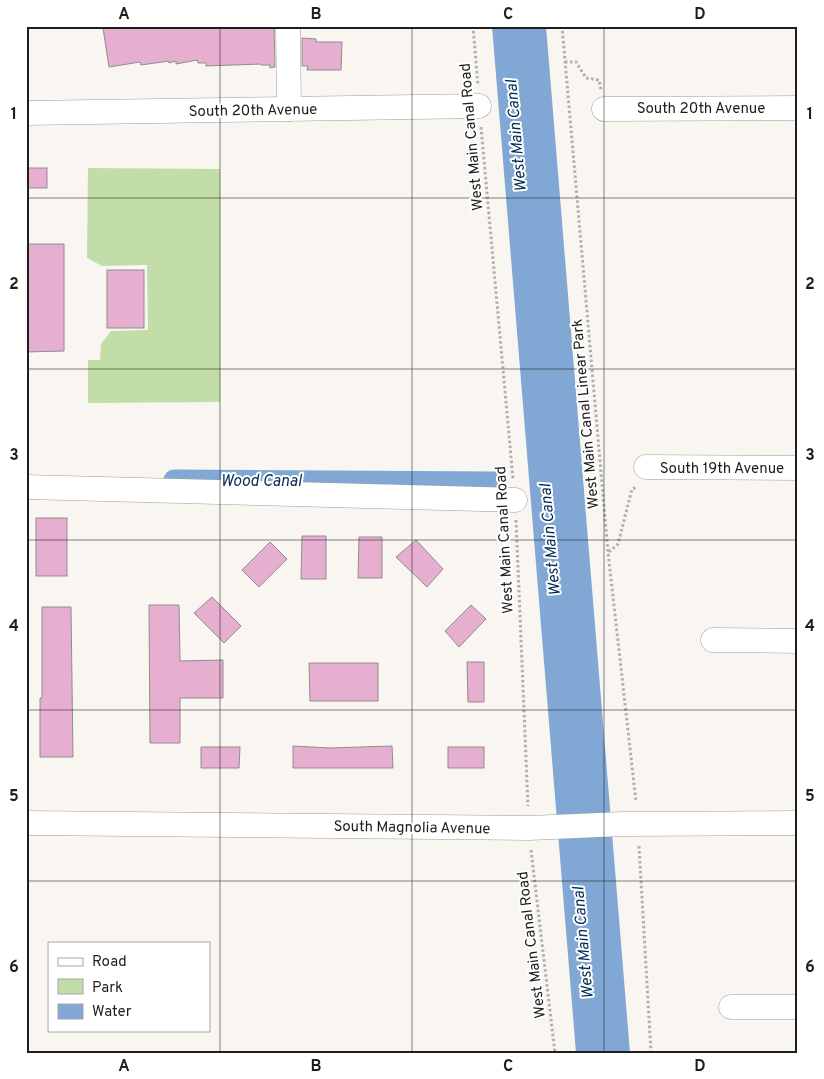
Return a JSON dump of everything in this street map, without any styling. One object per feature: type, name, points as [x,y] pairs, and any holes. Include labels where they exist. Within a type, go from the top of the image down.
[{"type":"street","points":[[288,26],[289,109]]},
{"type":"street","name":"South 20th Avenue","points":[[26,113],[480,106]]},
{"type":"street","name":"South 20th Avenue","points":[[604,109],[798,108]]},
{"type":"street","name":"South 19th Avenue","points":[[644,476],[798,468]]},
{"type":"street","points":[[26,487],[515,500]]},
{"type":"street","points":[[713,640],[798,641]]},
{"type":"street","name":"South Magnolia Avenue","points":[[26,823],[529,828],[623,824],[798,823]]},
{"type":"street","points":[[731,1007],[798,1007]]},
{"type":"path","name":"West Main Canal Road","points":[[473,26],[515,500],[529,828],[554,1053]]},
{"type":"path","name":"West Main Canal Linear Park","points":[[562,26],[608,552],[635,798]]},
{"type":"path","points":[[565,62],[576,62],[586,78],[599,80]]},
{"type":"path","name":"South 19th Avenue","points":[[608,552],[618,544],[632,489],[644,476]]},
{"type":"path","points":[[638,843],[651,1053]]},
{"type":"green space","points":[[88,168],[220,169],[220,402],[88,403],[88,360],[100,360],[101,344],[111,331],[148,330],[147,265],[102,266],[87,258]]},
{"type":"water","name":"West Main Canal","points":[[492,26],[546,26],[630,1053],[576,1053]]},
{"type":"building","points":[[112,26],[274,26],[275,67],[270,68],[270,65],[261,64],[206,66],[206,63],[198,63],[197,60],[176,64],[176,61],[141,65],[140,62],[109,67],[103,28]]},
{"type":"building","points":[[302,38],[316,39],[316,42],[342,42],[341,70],[307,70],[308,66],[302,66]]},
{"type":"building","points":[[26,168],[47,168],[47,188],[26,188]]},
{"type":"building","points":[[26,244],[64,244],[64,351],[26,352]]},
{"type":"building","points":[[107,270],[144,270],[144,328],[107,328]]},
{"type":"building","points":[[36,518],[67,518],[67,576],[36,576]]},
{"type":"building","points":[[302,536],[326,536],[326,579],[301,579]]},
{"type":"building","points":[[359,537],[382,537],[382,578],[358,578]]},
{"type":"building","points":[[416,540],[443,569],[427,587],[396,557]]},
{"type":"building","points":[[270,542],[287,559],[259,587],[242,570]]},
{"type":"building","points":[[212,597],[241,626],[224,643],[194,613]]},
{"type":"building","points":[[149,605],[179,605],[180,661],[223,660],[223,698],[180,698],[180,743],[150,743]]},
{"type":"building","points":[[471,605],[486,619],[459,647],[445,631]]},
{"type":"building","points":[[42,607],[71,607],[73,757],[40,757]]},
{"type":"building","points":[[467,662],[484,662],[484,702],[468,702]]},
{"type":"building","points":[[309,663],[378,663],[378,701],[310,701]]},
{"type":"building","points":[[293,746],[330,748],[392,746],[393,768],[293,768]]},
{"type":"building","points":[[201,747],[240,747],[239,768],[201,768]]},
{"type":"building","points":[[448,747],[484,747],[484,768],[448,768]]},
{"type":"waterway","name":"Wood Canal","points":[[174,480],[496,482]]}]
